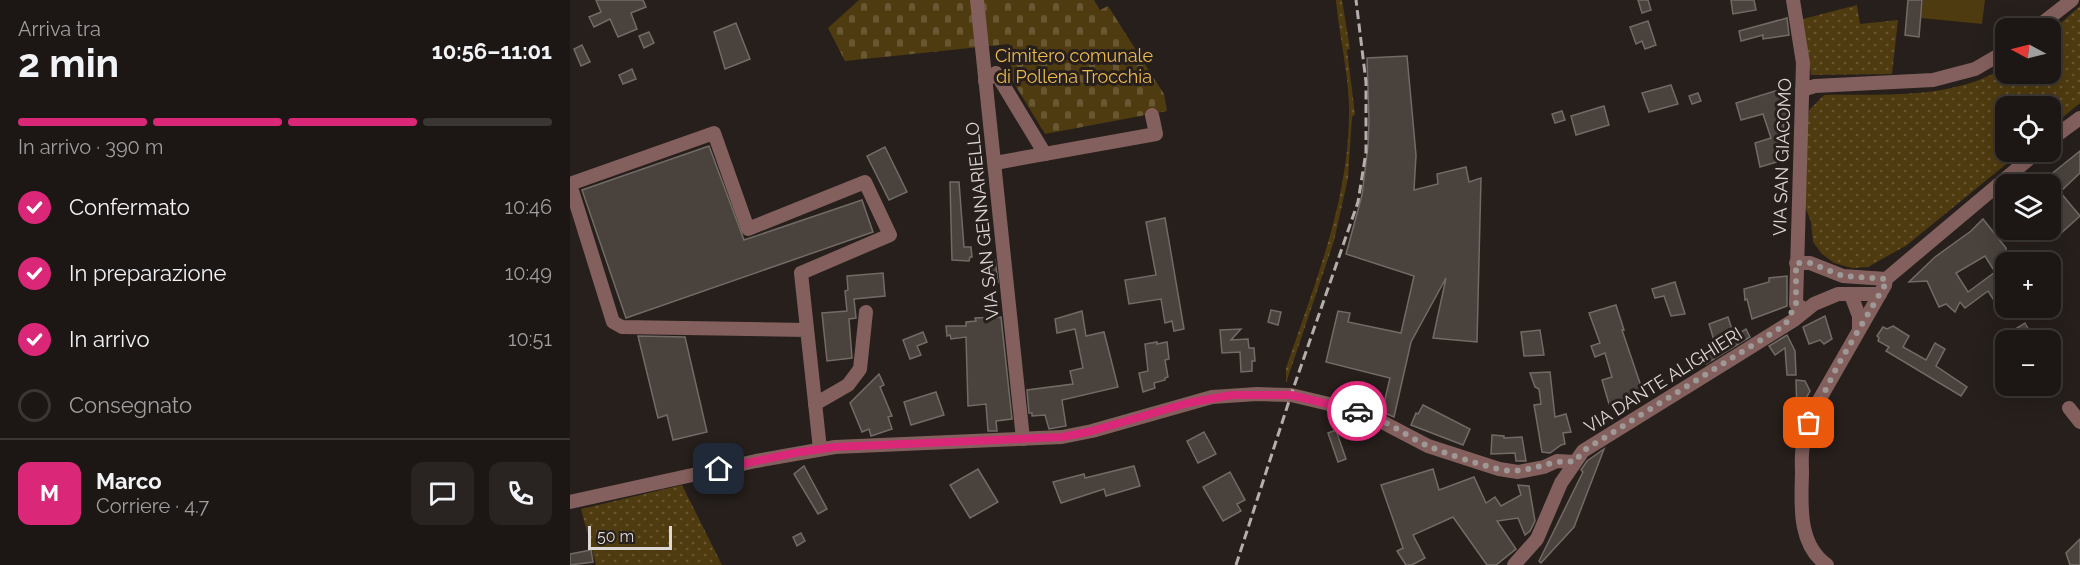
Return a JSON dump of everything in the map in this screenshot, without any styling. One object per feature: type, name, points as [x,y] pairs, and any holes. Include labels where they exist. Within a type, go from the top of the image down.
[{"type":"street","name":"VIA SAN GENNARIELLO","points":[[977,0],[1023,439]]},
{"type":"street","name":"VIA SAN GIACOMO","points":[[1793,0],[1803,63],[1796,263],[1801,307]]},
{"type":"street","points":[[2049,18],[2072,0]]},
{"type":"street","points":[[1802,90],[1815,86],[1933,80],[1975,69],[1995,57]]},
{"type":"street","points":[[985,81],[996,73],[1045,154]]},
{"type":"street","points":[[995,163],[1156,134],[1152,115]]},
{"type":"street","points":[[2061,133],[2080,118]]},
{"type":"street","points":[[807,330],[622,327],[613,322],[570,184],[714,133],[748,229],[865,182],[890,236],[801,273],[820,449]]},
{"type":"street","points":[[1827,565],[1815,553],[1803,528],[1801,513],[1803,447],[1809,423],[1818,402],[1885,285],[1886,279],[2025,162]]},
{"type":"street","points":[[1796,263],[1810,263],[1843,276],[1886,279]]},
{"type":"street","name":"VIA DANTE ALIGHIERI","points":[[1514,565],[1537,539],[1561,483],[1583,451],[1785,325],[1801,307],[1832,296],[1880,294]]},
{"type":"street","points":[[1851,295],[1859,316],[1858,329]]},
{"type":"street","points":[[815,404],[848,385],[860,369],[866,312]]},
{"type":"street","points":[[570,502],[820,449],[1062,437],[1092,431],[1212,397],[1268,394],[1291,395],[1363,412],[1428,446],[1499,469],[1518,472],[1557,461],[1575,462]]},
{"type":"street","points":[[2069,408],[2080,422]]},
{"type":"green space","name":"Cimitero comunale di Pollena Trocchia","points":[[859,0],[1094,0],[1100,10],[1108,6],[1164,94],[1167,111],[1045,134],[1012,80],[1009,44],[845,61],[828,28]]},
{"type":"green space","points":[[1336,0],[1342,0],[1350,49],[1347,50],[1355,114],[1352,117],[1348,178],[1334,241],[1286,383],[1286,368],[1329,239],[1344,173],[1349,105]]},
{"type":"green space","points":[[1923,0],[1985,0],[1982,24],[1921,18]]},
{"type":"green space","points":[[1857,5],[1860,24],[1898,20],[1892,74],[1811,75],[1803,19]]},
{"type":"green space","points":[[2080,6],[2080,103],[2061,119],[2061,96],[1995,96],[1995,162],[2009,162],[1907,245],[1868,267],[1852,268],[1834,263],[1822,254],[1813,242],[1811,222],[1804,204],[1808,116],[1810,109],[1824,95],[1917,93],[1940,90],[1985,78],[1995,72],[1995,84],[2061,84],[2061,23]]},
{"type":"green space","points":[[682,485],[722,565],[596,565],[581,509]]},
{"type":"building","points":[[596,0],[643,0],[646,7],[631,13],[637,29],[618,37],[610,19],[594,27],[589,17],[601,12]]},
{"type":"building","points":[[1638,0],[1648,0],[1651,10],[1642,13]]},
{"type":"building","points":[[1731,0],[1754,0],[1756,10],[1733,14]]},
{"type":"building","points":[[1908,0],[1922,0],[1919,37],[1905,35]]},
{"type":"building","points":[[1787,18],[1789,35],[1763,39],[1763,35],[1741,41],[1739,31]]},
{"type":"building","points":[[1648,21],[1656,45],[1645,49],[1642,41],[1636,44],[1630,27]]},
{"type":"building","points":[[736,23],[750,59],[725,69],[714,32]]},
{"type":"building","points":[[649,32],[654,43],[644,48],[639,36]]},
{"type":"building","points":[[582,45],[590,62],[581,66],[574,49]]},
{"type":"building","points":[[1407,56],[1416,155],[1414,190],[1438,184],[1437,174],[1466,167],[1469,182],[1481,178],[1477,342],[1433,338],[1446,278],[1411,342],[1394,417],[1382,412],[1390,378],[1326,362],[1338,311],[1350,313],[1348,322],[1401,333],[1414,276],[1346,254],[1362,195],[1368,146],[1367,58]]},
{"type":"building","points":[[632,69],[636,79],[623,84],[619,75]]},
{"type":"building","points":[[1671,85],[1678,104],[1649,112],[1642,93]]},
{"type":"building","points":[[1785,88],[1787,123],[1783,125],[1787,138],[1784,144],[1787,159],[1760,167],[1755,143],[1771,138],[1763,114],[1741,120],[1736,103]]},
{"type":"building","points":[[1698,93],[1701,101],[1692,104],[1689,96]]},
{"type":"building","points":[[1604,106],[1609,125],[1576,135],[1571,116]]},
{"type":"building","points":[[1562,111],[1565,120],[1555,123],[1552,114]]},
{"type":"building","points":[[709,146],[744,240],[862,200],[873,232],[626,318],[582,190]]},
{"type":"building","points":[[885,147],[907,192],[889,200],[867,156]]},
{"type":"building","points":[[2080,151],[2080,173],[2061,191],[2061,174],[2051,174]]},
{"type":"building","points":[[950,182],[959,182],[964,247],[971,247],[972,257],[969,261],[952,260]]},
{"type":"building","points":[[2061,193],[2080,216],[2061,233]]},
{"type":"building","points":[[1165,218],[1184,329],[1174,331],[1172,321],[1165,323],[1161,299],[1129,304],[1125,280],[1156,275],[1146,222]]},
{"type":"building","points":[[1983,219],[1995,234],[1995,240],[2000,240],[2006,248],[2006,252],[1995,252],[1995,272],[1995,302],[1988,291],[1965,308],[1960,302],[1955,312],[1946,304],[1939,307],[1927,281],[1909,282],[1935,257],[1971,231]],"holes":[[[1985,256],[1995,272],[1968,292],[1956,273]]]},
{"type":"building","points":[[995,260],[998,282],[990,283],[987,262]]},
{"type":"building","points":[[883,273],[885,296],[854,299],[856,318],[849,319],[852,358],[827,361],[822,313],[847,311],[845,291],[848,290],[847,276]]},
{"type":"building","points":[[1787,276],[1787,306],[1752,319],[1747,299],[1745,300],[1744,289],[1769,282],[1769,278]]},
{"type":"building","points":[[1675,282],[1685,314],[1671,316],[1664,296],[1655,298],[1652,289]]},
{"type":"building","points":[[1616,305],[1644,395],[1609,404],[1602,380],[1612,377],[1605,353],[1595,357],[1591,346],[1600,343],[1589,313]]},
{"type":"building","points":[[1271,310],[1281,312],[1278,325],[1268,322]]},
{"type":"building","points":[[1082,311],[1086,336],[1104,332],[1118,387],[1062,400],[1066,426],[1049,429],[1045,415],[1032,416],[1032,413],[1029,413],[1027,390],[1073,384],[1070,371],[1083,368],[1075,329],[1057,333],[1055,319]]},
{"type":"building","points":[[1825,316],[1832,339],[1824,344],[1820,340],[1809,344],[1803,327]]},
{"type":"building","points":[[1001,317],[1012,419],[996,421],[997,431],[988,431],[986,404],[968,406],[966,337],[951,339],[950,335],[947,336],[946,326],[966,326],[966,322],[976,321],[975,318]]},
{"type":"building","points":[[1728,317],[1734,336],[1746,329],[1750,337],[1706,364],[1701,356],[1716,347],[1709,324]]},
{"type":"building","points":[[2025,323],[2029,330],[2019,330],[2017,328]]},
{"type":"building","points":[[1893,326],[1909,336],[1903,347],[1926,360],[1935,343],[1945,349],[1936,366],[1967,387],[1961,396],[1886,351],[1889,347],[1878,341],[1877,336],[1883,327],[1887,329]]},
{"type":"building","points":[[1241,329],[1231,340],[1248,339],[1249,348],[1254,348],[1255,361],[1252,361],[1252,371],[1241,372],[1240,352],[1222,353],[1220,330]]},
{"type":"building","points":[[1540,330],[1544,355],[1524,356],[1521,332]]},
{"type":"building","points":[[923,332],[927,342],[917,346],[921,355],[910,359],[903,340]]},
{"type":"building","points":[[1787,335],[1795,351],[1796,375],[1787,375],[1785,348],[1775,355],[1769,346]]},
{"type":"building","points":[[638,336],[685,337],[707,432],[673,440],[667,415],[658,418]]},
{"type":"building","points":[[1157,342],[1157,344],[1167,342],[1169,359],[1165,360],[1168,377],[1154,383],[1155,388],[1143,392],[1139,373],[1148,371],[1145,344]]},
{"type":"building","points":[[1550,372],[1555,417],[1566,414],[1571,432],[1563,433],[1565,444],[1550,453],[1542,452],[1534,405],[1541,404],[1539,389],[1535,387],[1530,373]]},
{"type":"building","points":[[879,374],[884,385],[880,387],[892,416],[888,417],[892,429],[871,436],[869,429],[862,432],[850,403]]},
{"type":"building","points":[[1796,380],[1805,381],[1810,391],[1797,415]]},
{"type":"building","points":[[936,392],[944,415],[911,425],[904,402]]},
{"type":"building","points":[[1423,405],[1470,429],[1463,445],[1411,425],[1416,413],[1418,414]]},
{"type":"building","points":[[1336,430],[1346,459],[1338,462],[1328,433]]},
{"type":"building","points":[[1204,432],[1216,454],[1198,463],[1187,441]]},
{"type":"building","points":[[1492,435],[1504,436],[1504,438],[1522,437],[1526,461],[1516,461],[1515,453],[1491,454]]},
{"type":"building","points":[[1604,449],[1574,527],[1541,563],[1539,561],[1583,472],[1581,470],[1587,461]]},
{"type":"building","points":[[804,466],[827,509],[818,514],[794,474]]},
{"type":"building","points":[[1134,466],[1140,486],[1106,496],[1104,489],[1061,503],[1053,482],[1084,474],[1085,478]]},
{"type":"building","points":[[978,469],[998,502],[970,518],[950,485]]},
{"type":"building","points":[[1433,469],[1439,490],[1474,477],[1486,503],[1495,497],[1501,506],[1521,495],[1518,485],[1529,486],[1535,521],[1530,531],[1525,535],[1518,518],[1497,521],[1516,549],[1496,565],[1487,565],[1453,517],[1413,535],[1425,558],[1412,565],[1406,565],[1397,551],[1403,548],[1381,485]]},
{"type":"building","points":[[1230,472],[1245,500],[1237,504],[1241,511],[1223,521],[1203,487]]},
{"type":"building","points":[[801,533],[805,541],[797,546],[793,537]]},
{"type":"building","points":[[2080,539],[2080,565],[2070,565],[2066,553]]},
{"type":"building","points":[[591,550],[593,562],[570,565],[570,554]]},
{"type":"railway","points":[[1236,565],[1291,395],[1358,202],[1366,152],[1366,82],[1356,0]]},
{"type":"way so far","points":[[1357,411],[1428,446],[1499,469],[1518,472],[1557,461],[1575,462],[1583,451],[1785,325],[1796,304],[1796,263],[1810,263],[1843,276],[1886,279],[1885,285],[1818,402],[1809,423]]},
{"type":"route","points":[[719,469],[835,447],[1062,437],[1092,431],[1212,397],[1232,395],[1291,395],[1357,411]]}]
